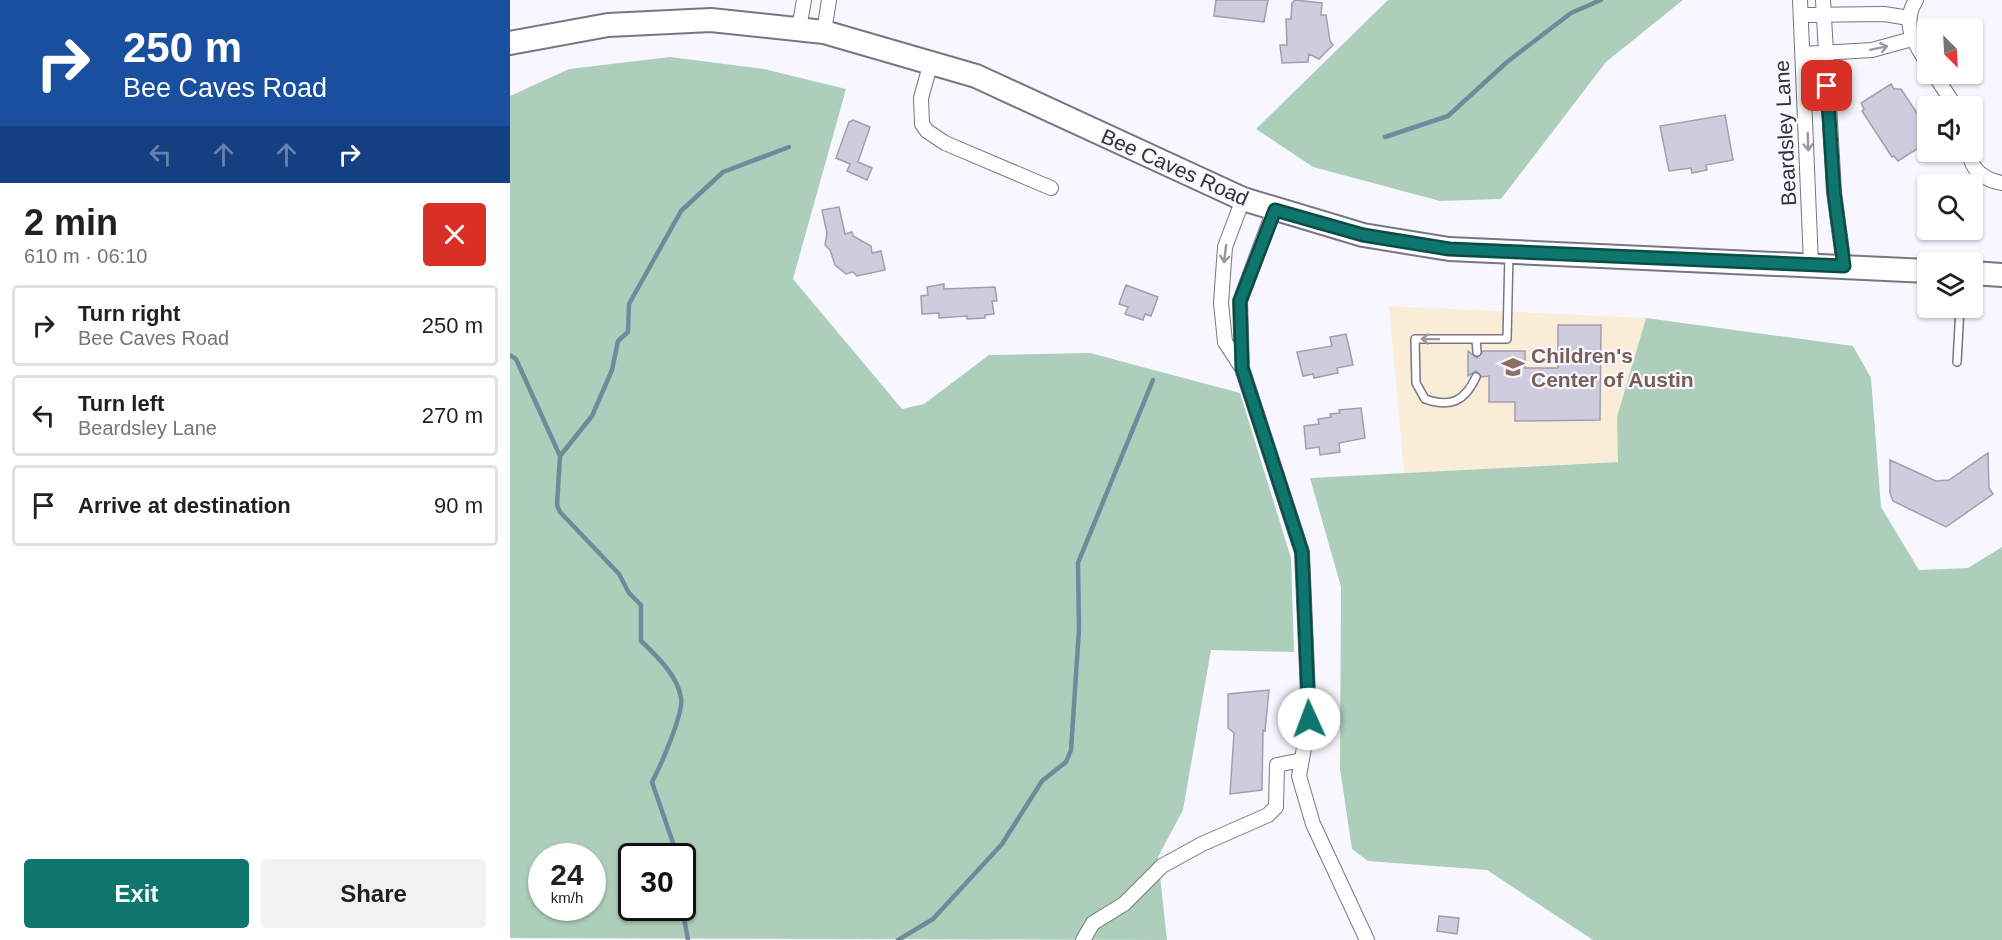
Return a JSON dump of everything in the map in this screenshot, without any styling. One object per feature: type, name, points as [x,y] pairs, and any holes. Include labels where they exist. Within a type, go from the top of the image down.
[{"type":"main road","name":"Bee Caves Road","points":[[510,43],[620,24],[711,20],[824,32],[976,76],[1243,199],[1363,235],[1449,249],[1917,270]]},
{"type":"main road","points":[[1983,274],[2002,275]]},
{"type":"street","points":[[799,28],[804,0]]},
{"type":"street","points":[[824,32],[829,0]]},
{"type":"street","name":"Beardsley Lane","points":[[1800,0],[1811,264]]},
{"type":"street","points":[[1916,0],[1909,18],[1912,39],[1917,47]]},
{"type":"street","points":[[1823,7],[1834,192],[1844,266]]},
{"type":"street","points":[[1801,15],[1823,7],[1909,18]]},
{"type":"street","points":[[1803,54],[1872,50],[1912,39]]},
{"type":"street","points":[[931,62],[921,98],[922,124],[927,131],[945,142],[1052,188]]},
{"type":"street","points":[[1974,162],[1976,169],[1988,179],[2002,183]]},
{"type":"street","points":[[1243,199],[1225,247],[1221,303],[1225,342],[1242,368],[1302,552],[1309,719],[1299,776],[1313,824],[1367,940]]},
{"type":"street","points":[[1242,368],[1240,301],[1275,210]]},
{"type":"street","points":[[1083,940],[1093,923],[1124,904],[1162,866],[1243,824],[1268,815],[1276,807],[1277,765],[1302,760]]},
{"type":"lane","points":[[1476,377],[1465,397],[1453,403],[1425,399],[1416,383],[1415,339],[1507,339],[1509,251]]},
{"type":"lane","points":[[1958,362],[1960,318]]},
{"type":"lane","points":[[1476,339],[1477,352]]},
{"type":"shaded area","name":"Children's Center of Austin","points":[[1389,306],[1646,318],[1617,417],[1619,462],[1404,473]]},
{"type":"green space","points":[[1388,0],[1683,0],[1606,62],[1501,199],[1440,201],[1313,167],[1256,129]]},
{"type":"green space","points":[[670,57],[764,69],[846,89],[793,279],[902,409],[924,404],[989,355],[1090,353],[1240,393],[1291,558],[1294,652],[1211,650],[1183,810],[1158,857],[1167,940],[510,938],[510,96],[569,69]]},
{"type":"green space","points":[[1646,318],[1853,346],[1871,378],[1881,507],[1919,570],[1968,568],[2002,547],[2002,940],[1593,940],[1487,870],[1368,861],[1352,849],[1340,769],[1341,587],[1310,478],[1618,462],[1617,417]]},
{"type":"building","points":[[1216,0],[1268,0],[1264,22],[1214,16]]},
{"type":"building","points":[[1295,0],[1322,3],[1321,15],[1326,15],[1330,41],[1333,45],[1319,59],[1309,54],[1308,62],[1282,63],[1280,45],[1287,45],[1286,19],[1291,19],[1292,3]]},
{"type":"building","points":[[1891,84],[1894,89],[1901,89],[1917,113],[1917,149],[1898,161],[1894,156],[1892,157],[1862,111],[1864,109],[1861,103]]},
{"type":"building","points":[[1725,115],[1733,160],[1706,165],[1707,170],[1692,173],[1691,168],[1669,171],[1660,126]]},
{"type":"building","points":[[853,120],[870,127],[858,162],[872,168],[867,180],[847,171],[850,164],[836,158],[849,122]]},
{"type":"building","points":[[839,207],[845,234],[852,232],[853,236],[871,246],[872,253],[881,251],[885,270],[857,276],[853,272],[846,274],[835,265],[830,250],[825,245],[827,233],[822,210]]},
{"type":"building","points":[[944,284],[944,289],[995,287],[997,301],[992,301],[994,314],[985,315],[985,318],[967,319],[967,316],[939,318],[939,313],[922,314],[921,296],[928,295],[927,287]]},
{"type":"building","points":[[1126,285],[1158,297],[1151,316],[1145,314],[1143,320],[1125,314],[1128,307],[1119,304]]},
{"type":"building","points":[[1558,325],[1601,325],[1600,420],[1515,421],[1515,402],[1489,402],[1489,376],[1482,377],[1476,371],[1468,376],[1468,351],[1477,358],[1483,351],[1525,351],[1525,368],[1558,368]]},
{"type":"building","points":[[1346,334],[1353,365],[1337,368],[1338,373],[1314,378],[1313,374],[1303,376],[1297,352],[1332,346],[1330,337]]},
{"type":"building","points":[[1361,408],[1365,438],[1339,443],[1340,452],[1320,455],[1319,447],[1306,449],[1304,426],[1319,424],[1318,419],[1331,417],[1330,414],[1340,413],[1339,410]]},
{"type":"building","points":[[1988,453],[1989,488],[1993,494],[1946,527],[1893,501],[1890,493],[1890,460],[1936,481],[1949,480]]},
{"type":"building","points":[[1269,690],[1265,731],[1263,730],[1262,790],[1230,794],[1234,733],[1228,728],[1228,694]]},
{"type":"building","points":[[1439,916],[1459,918],[1457,934],[1437,931]]},
{"type":"waterway","points":[[1385,137],[1448,116],[1507,62],[1571,13],[1601,0]]},
{"type":"waterway","points":[[673,843],[652,782],[679,715],[681,705],[679,690],[666,666],[641,641],[641,605],[629,593],[619,574],[560,512],[557,505],[560,456],[592,416],[612,370],[618,341],[628,332],[629,304],[681,211],[723,172],[789,147]]},
{"type":"waterway","points":[[510,355],[516,359],[560,456]]},
{"type":"waterway","points":[[898,940],[933,919],[1002,844],[1042,781],[1066,762],[1071,750],[1079,629],[1078,563],[1153,380]]},
{"type":"waterway","points":[[685,921],[688,940]]},
{"type":"place","name":"Children's Center of Austin","points":[[1513,367]]},
{"type":"route","points":[[1309,719],[1302,552],[1242,368],[1240,301],[1275,210],[1363,235],[1449,249],[1844,266],[1834,192],[1827,86]]}]
